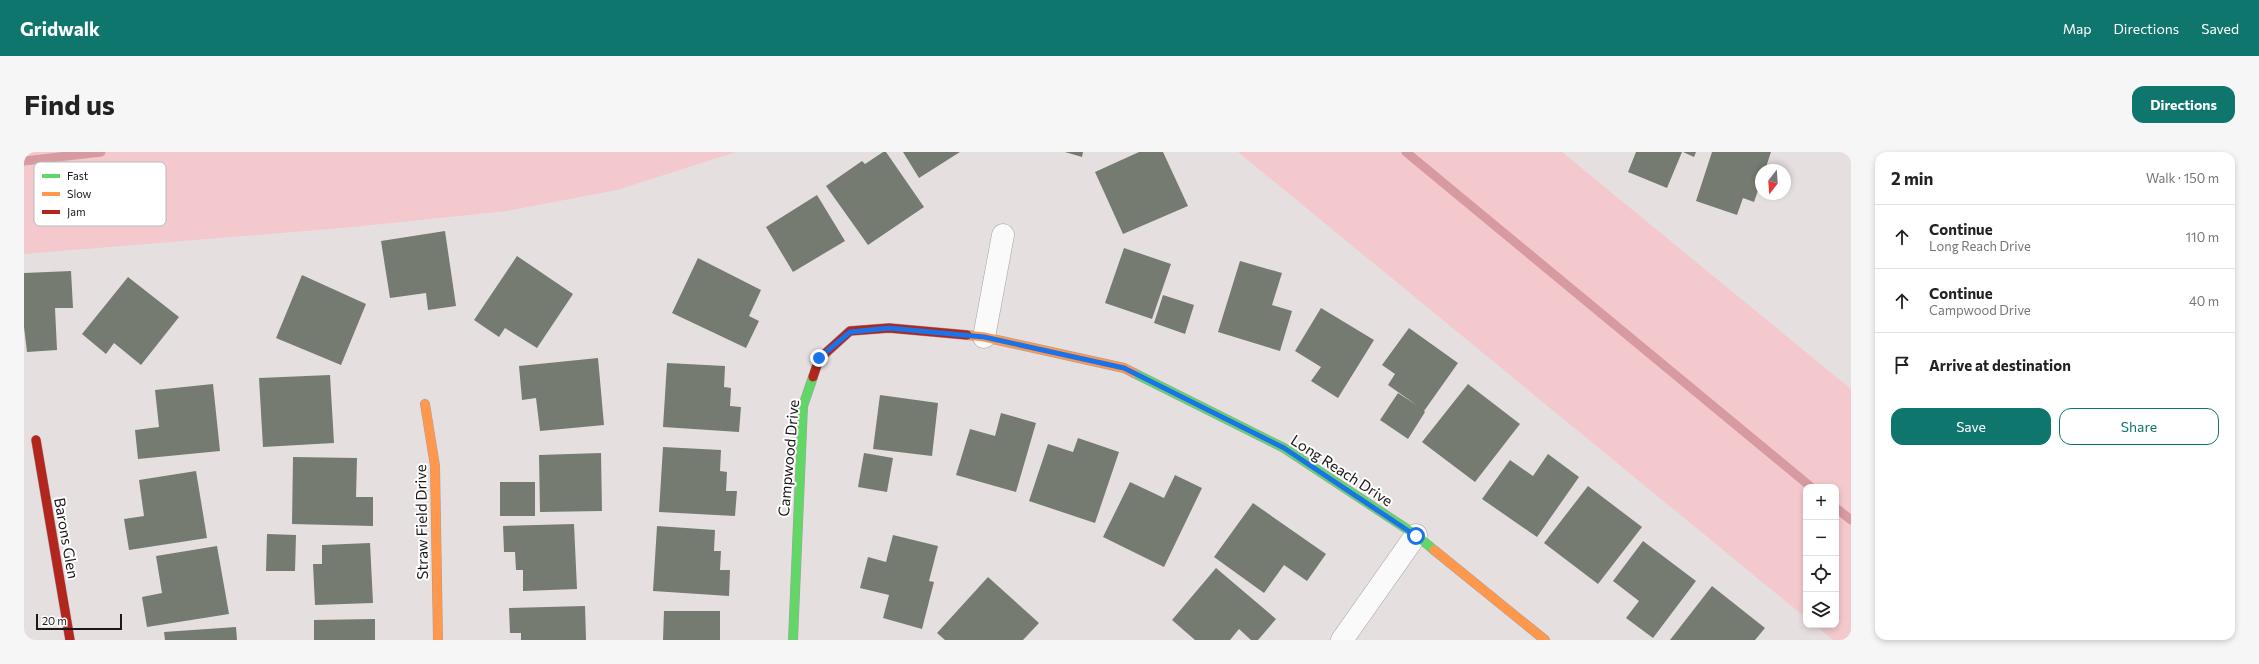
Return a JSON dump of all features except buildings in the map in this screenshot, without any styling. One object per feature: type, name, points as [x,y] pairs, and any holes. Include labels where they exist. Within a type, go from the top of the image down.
[{"type":"street","points":[[984,337],[1003,235]]},
{"type":"street","name":"Campwood Drive","points":[[792,640],[803,406],[819,358],[850,332],[889,328],[984,337]]},
{"type":"street","name":"Long Reach Drive","points":[[984,337],[1124,368],[1284,448],[1416,536],[1545,640]]},
{"type":"street","name":"Straw Field Drive","points":[[425,404],[435,466],[438,640]]},
{"type":"street","name":"Barons Glen","points":[[36,440],[70,640]]},
{"type":"street","points":[[1342,640],[1416,536]]},
{"type":"shaded area","points":[[24,152],[736,152],[617,190],[507,211],[343,228],[24,254]]},
{"type":"shaded area","points":[[1238,152],[1562,152],[1851,389],[1851,640],[1833,640],[1819,628],[1839,628],[1839,484],[1803,484],[1803,616]]},
{"type":"waterway","points":[[24,161],[101,152]]},
{"type":"waterway","points":[[1406,152],[1807,484]]},
{"type":"waterway","points":[[1839,510],[1851,520]]},
{"type":"traffic: fast","points":[[1134,373],[1284,448],[1416,535],[1434,550]]},
{"type":"traffic: fast","points":[[793,640],[803,406],[813,377]]},
{"type":"traffic: slow","points":[[967,335],[984,337],[1124,368],[1134,373]]},
{"type":"traffic: slow","points":[[425,404],[435,466],[438,640]]},
{"type":"traffic: slow","points":[[1434,550],[1545,640]]},
{"type":"traffic: jam","points":[[813,377],[819,359],[850,331],[889,328],[967,335]]},
{"type":"traffic: jam","points":[[36,440],[70,640]]},
{"type":"route","points":[[819,358],[850,332],[889,328],[984,337],[1124,368],[1284,448],[1416,536]]}]
